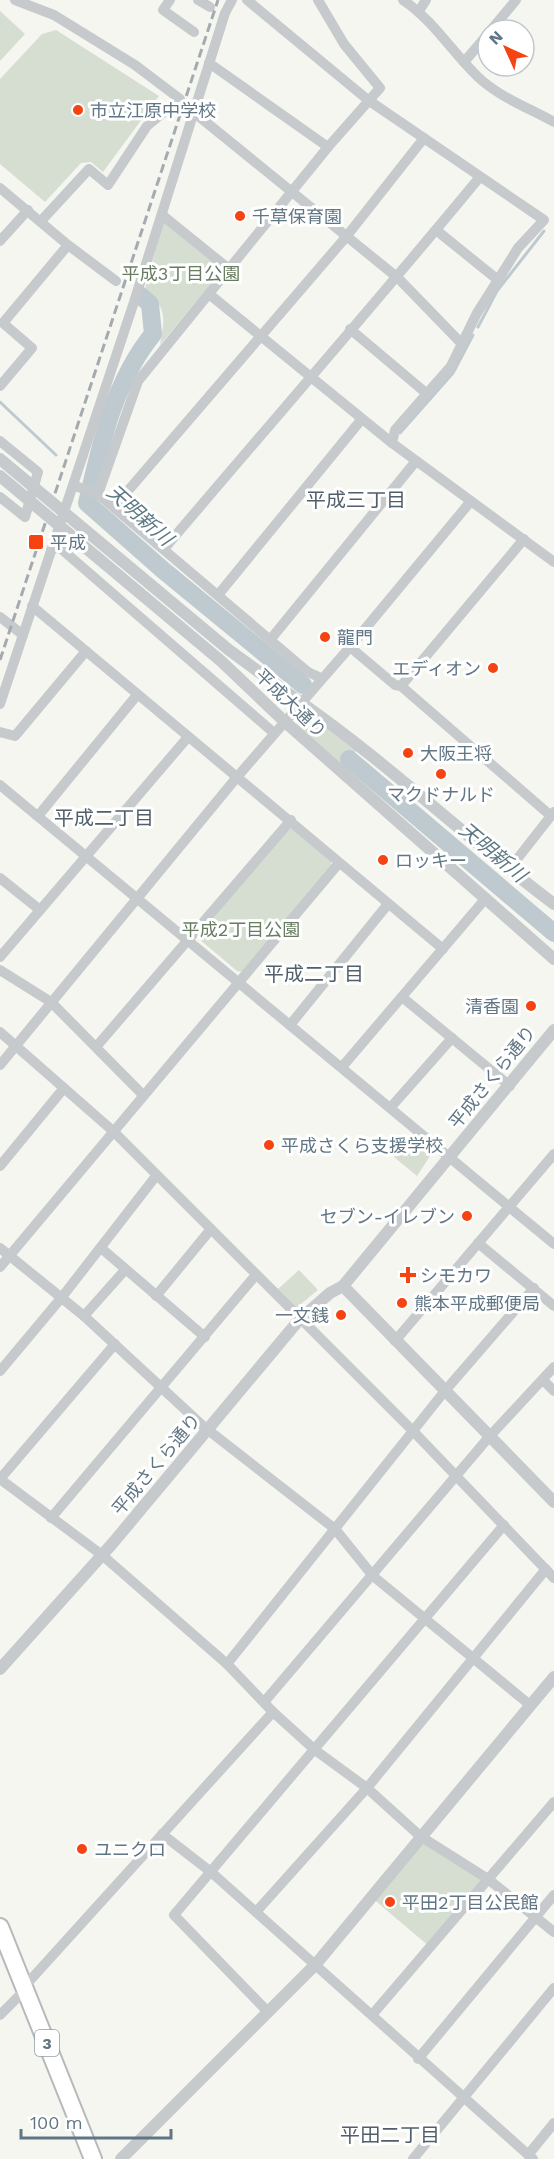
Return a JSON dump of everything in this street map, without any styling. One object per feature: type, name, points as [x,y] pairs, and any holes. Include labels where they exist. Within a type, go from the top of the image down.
[{"type":"highway","name":"3","points":[[0,1927],[21,1992],[85,2159]]},
{"type":"highway","name":"3","points":[[0,1952],[21,1992],[93,2159]]},
{"type":"street","points":[[15,0],[54,15],[135,65],[180,99],[147,126],[108,185],[89,169],[41,221]]},
{"type":"street","points":[[170,0],[163,10],[194,32]]},
{"type":"street","points":[[198,0],[210,7]]},
{"type":"street","points":[[0,704],[135,302],[192,111],[225,14],[232,0]]},
{"type":"street","points":[[247,0],[368,100],[479,178],[549,218],[518,248],[451,366],[395,430],[392,443]]},
{"type":"street","points":[[98,494],[138,381],[328,147],[380,88],[344,44],[318,0]]},
{"type":"street","points":[[403,0],[419,11],[464,62],[493,89],[554,122]]},
{"type":"street","points":[[419,11],[426,0]]},
{"type":"street","points":[[501,18],[516,0]]},
{"type":"street","points":[[464,62],[476,48]]},
{"type":"street","points":[[209,63],[328,147]]},
{"type":"street","points":[[192,111],[293,190],[346,237],[398,278],[462,344]]},
{"type":"street","points":[[114,507],[346,237],[424,138]]},
{"type":"street","points":[[164,549],[350,329],[398,278],[479,178]]},
{"type":"street","points":[[0,188],[68,245],[116,281]]},
{"type":"street","points":[[0,241],[28,210]]},
{"type":"street","points":[[162,215],[229,269]]},
{"type":"street","points":[[436,230],[498,280]]},
{"type":"street","points":[[0,386],[32,348],[2,322],[68,245]]},
{"type":"street","points":[[209,294],[361,420],[554,562]]},
{"type":"street","points":[[350,329],[426,393]]},
{"type":"street","points":[[218,595],[361,420]]},
{"type":"street","points":[[0,441],[38,472],[25,518],[0,498]]},
{"type":"street","name":"平成大通り","points":[[0,459],[229,650],[368,752],[506,868],[554,904]]},
{"type":"street","points":[[270,640],[417,461]]},
{"type":"street","name":"平成大通り","points":[[0,476],[221,661],[284,721],[554,959]]},
{"type":"street","points":[[75,486],[98,494],[308,672],[321,678]]},
{"type":"street","points":[[0,1065],[237,777],[350,647],[471,501]]},
{"type":"street","points":[[401,686],[524,539]]},
{"type":"street","points":[[51,550],[59,547],[63,550],[274,733]]},
{"type":"street","points":[[32,606],[443,949]]},
{"type":"street","points":[[0,617],[23,635]]},
{"type":"street","points":[[350,647],[395,685],[401,686],[552,814],[514,863],[506,868]]},
{"type":"street","points":[[0,732],[15,736],[86,651]]},
{"type":"street","points":[[38,816],[137,694]]},
{"type":"street","points":[[0,957],[188,737]]},
{"type":"street","points":[[0,785],[554,1244]]},
{"type":"street","points":[[96,1047],[291,820]]},
{"type":"street","points":[[0,1268],[339,863]]},
{"type":"street","points":[[0,878],[40,910]]},
{"type":"street","points":[[342,1067],[486,898]]},
{"type":"street","points":[[290,1025],[388,904]]},
{"type":"street","points":[[0,970],[28,990],[51,1002],[143,1095]]},
{"type":"street","points":[[402,997],[510,1086]]},
{"type":"street","points":[[0,1032],[113,1131],[299,1320],[413,1431],[554,1578]]},
{"type":"street","name":"平成さくら通り","points":[[0,1669],[102,1555],[299,1320],[330,1293],[343,1286],[553,1033]]},
{"type":"street","points":[[391,1107],[452,1038]]},
{"type":"street","points":[[0,1166],[64,1088]]},
{"type":"street","points":[[395,1341],[554,1154]]},
{"type":"street","points":[[0,1371],[62,1297],[156,1176]]},
{"type":"street","points":[[156,1296],[211,1229]]},
{"type":"street","points":[[478,1244],[554,1306]]},
{"type":"street","points":[[0,1248],[84,1316],[208,1430],[336,1529],[373,1576],[530,1705]]},
{"type":"street","points":[[101,1248],[205,1337]]},
{"type":"street","points":[[84,1316],[125,1270]]},
{"type":"street","points":[[51,1518],[255,1275]]},
{"type":"street","points":[[343,1286],[444,1392],[554,1502]]},
{"type":"street","points":[[228,1664],[444,1392],[534,1288]]},
{"type":"street","points":[[115,1344],[0,1479],[102,1555],[228,1664],[273,1712],[315,1750],[367,1788],[420,1836],[488,1879],[554,1932]]},
{"type":"street","points":[[265,1701],[489,1437],[554,1367]]},
{"type":"street","points":[[543,1380],[554,1391]]},
{"type":"street","points":[[268,2012],[174,1915],[504,1525]]},
{"type":"street","points":[[256,1912],[367,1788],[546,1569]]},
{"type":"street","points":[[121,2159],[316,1964],[554,1677]]},
{"type":"street","points":[[0,2015],[273,1712]]},
{"type":"street","points":[[372,2015],[554,1802]]},
{"type":"street","points":[[162,1834],[211,1872],[316,1964],[418,2059],[531,2157],[554,2123]]},
{"type":"street","points":[[418,2059],[554,1895]]},
{"type":"street","points":[[413,2159],[554,1988]]},
{"type":"green space","points":[[0,11],[25,34],[0,61]]},
{"type":"green space","name":"市立江原中学校","points":[[56,30],[159,96],[103,172],[91,162],[81,163],[45,202],[0,164],[0,79],[42,34]]},
{"type":"green space","name":"平成3丁目公園","points":[[167,222],[223,269],[160,345],[163,314],[157,302],[145,288],[163,223]]},
{"type":"green space","points":[[299,714],[307,714],[356,751],[342,767],[296,725]]},
{"type":"green space","name":"平成2丁目公園","points":[[287,829],[293,829],[331,860],[331,865],[242,972],[237,971],[199,939],[199,935]]},
{"type":"green space","points":[[411,1136],[432,1153],[417,1176],[394,1157]]},
{"type":"green space","points":[[299,1270],[318,1290],[296,1308],[278,1289]]},
{"type":"green space","points":[[420,1836],[488,1879],[430,1947],[371,1897]]},
{"type":"waterway","points":[[478,327],[497,291],[544,231]]},
{"type":"waterway","name":"天明新川","points":[[141,296],[150,304],[153,334],[128,372],[119,393],[104,436],[87,503],[163,570],[303,685]]},
{"type":"waterway","points":[[400,433],[453,373],[473,335]]},
{"type":"waterway","points":[[0,402],[56,455]]},
{"type":"waterway","name":"天明新川","points":[[349,759],[554,933]]},
{"type":"railway","points":[[0,660],[218,0]]},
{"type":"place","name":"市立江原中学校","points":[[78,110]]},
{"type":"place","name":"千草保育園","points":[[240,216]]},
{"type":"place","name":"平成","points":[[36,542]]},
{"type":"place","name":"龍門","points":[[325,637]]},
{"type":"place","name":"エディオン","points":[[493,668]]},
{"type":"place","name":"大阪王将","points":[[408,753]]},
{"type":"place","name":"マクドナルド","points":[[441,774]]},
{"type":"place","name":"ロッキー","points":[[383,860]]},
{"type":"place","name":"清香園","points":[[531,1006]]},
{"type":"place","name":"平成さくら支援学校","points":[[269,1145]]},
{"type":"place","name":"セブン-イレブン","points":[[467,1216]]},
{"type":"place","name":"シモカワ","points":[[408,1275]]},
{"type":"place","name":"熊本平成郵便局","points":[[402,1303]]},
{"type":"place","name":"一文銭","points":[[341,1315]]},
{"type":"place","name":"ユニクロ","points":[[82,1849]]},
{"type":"place","name":"平田2丁目公民館","points":[[390,1902]]},
{"type":"district","name":"平成三丁目","points":[[356,500]]},
{"type":"district","name":"平成二丁目","points":[[104,818]]},
{"type":"district","name":"平成二丁目","points":[[314,974]]},
{"type":"district","name":"平田二丁目","points":[[390,2135]]}]
